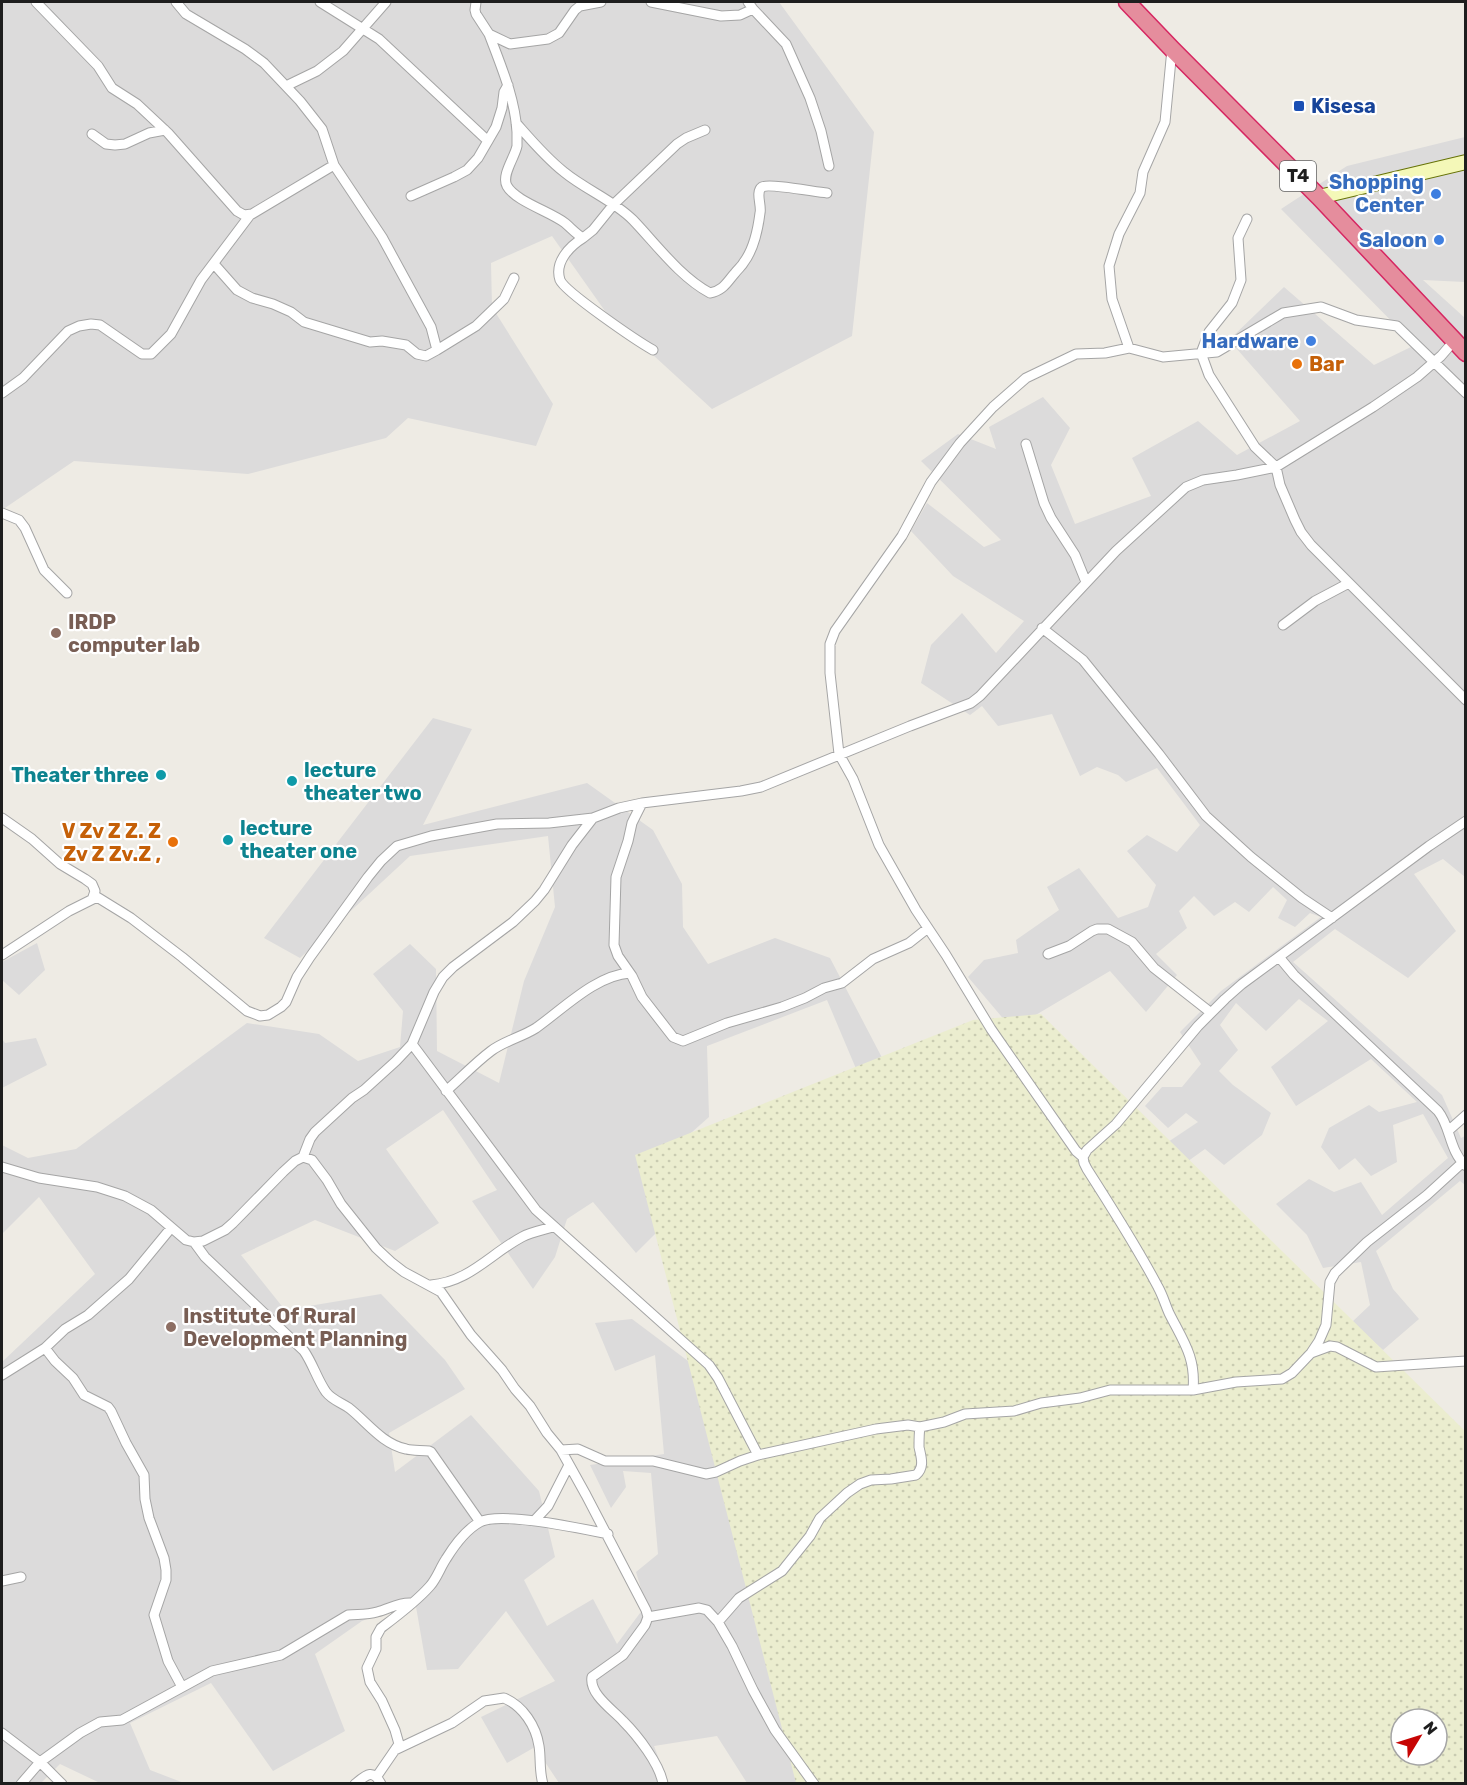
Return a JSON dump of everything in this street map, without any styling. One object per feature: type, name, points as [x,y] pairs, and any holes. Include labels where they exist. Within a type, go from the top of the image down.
[{"type":"highway","name":"T4","points":[[1127,2],[1319,197],[1460,347]]},
{"type":"street","points":[[36,2],[98,66],[112,88],[137,104],[165,130],[237,211],[244,215],[250,214],[334,165]]},
{"type":"street","points":[[176,2],[186,14],[254,56],[300,101],[322,129],[334,165],[382,237],[431,327],[437,350]]},
{"type":"street","points":[[320,2],[379,39],[488,141]]},
{"type":"street","points":[[286,86],[317,71],[342,51],[386,2]]},
{"type":"street","points":[[476,2],[476,14],[489,34],[508,85],[516,123],[517,146],[506,175],[508,188],[520,198],[565,223],[583,238]]},
{"type":"street","points":[[489,34],[510,44],[548,39],[559,33],[580,6],[600,2]]},
{"type":"street","points":[[651,2],[721,16],[740,15],[751,5],[786,44],[810,98],[829,166]]},
{"type":"street","points":[[1129,348],[1112,299],[1109,266],[1119,234],[1140,193],[1143,172],[1165,122],[1172,49]]},
{"type":"street","points":[[411,196],[467,170],[478,158],[496,126],[504,92],[508,85]]},
{"type":"street","points":[[516,123],[535,146],[565,173],[614,204],[689,277],[710,293],[723,288],[745,261],[761,210],[758,191],[760,188],[774,186],[827,193]]},
{"type":"street","points":[[92,134],[106,144],[115,145],[125,144],[149,133],[165,130]]},
{"type":"street","points":[[653,350],[566,288],[560,280],[559,271],[570,247],[594,230],[614,204],[677,144],[705,130]]},
{"type":"street","points":[[1319,197],[1466,162]]},
{"type":"street","points":[[2,393],[23,378],[68,332],[79,326],[100,325],[142,354],[151,354],[171,334],[201,280],[250,214]]},
{"type":"street","points":[[1247,219],[1238,238],[1241,280],[1232,303],[1209,332],[1201,353],[1209,375],[1255,447],[1276,467],[1280,485],[1301,532],[1466,700]]},
{"type":"street","points":[[214,264],[237,290],[291,312],[304,322],[370,342],[382,341],[406,345],[417,354],[426,356],[476,326],[504,299],[514,278]]},
{"type":"street","points":[[1083,1156],[1076,1151],[991,1029],[916,910],[879,845],[853,779],[839,754],[830,673],[830,644],[835,631],[896,546],[931,482],[947,459],[993,407],[1026,378],[1076,354],[1105,353],[1129,348],[1163,357],[1216,352],[1283,314],[1320,307],[1356,320],[1397,326],[1466,393]]},
{"type":"street","points":[[2,955],[93,897],[100,898],[182,957],[248,1011],[260,1016],[268,1015],[286,1002],[297,977],[310,957],[368,877],[397,846],[431,836],[497,824],[549,823],[593,818],[619,808],[642,803],[761,787],[971,703],[1116,551],[1186,487],[1203,480],[1276,467],[1373,407],[1417,377],[1434,362],[1460,347]]},
{"type":"street","points":[[1026,444],[1044,503],[1051,519],[1075,555],[1086,582]]},
{"type":"street","points":[[2,513],[19,520],[44,570],[67,593]]},
{"type":"street","points":[[1283,625],[1315,602],[1349,583]]},
{"type":"street","points":[[1042,628],[1083,660],[1206,816],[1251,857],[1302,898],[1332,918]]},
{"type":"street","points":[[642,803],[632,823],[616,877],[614,945],[642,997],[674,1038],[683,1041],[727,1023],[782,1007],[824,988],[842,983],[873,959],[909,943],[928,928]]},
{"type":"street","points":[[2,818],[32,839],[60,864],[92,884],[95,891],[93,897]]},
{"type":"street","points":[[2,1167],[39,1178],[97,1187],[125,1196],[151,1210],[186,1240],[203,1241],[225,1230],[295,1161],[303,1157],[315,1132],[396,1061],[412,1044],[434,992],[443,977],[535,902],[593,818]]},
{"type":"street","points":[[1193,1390],[1193,1368],[1188,1346],[1131,1237],[1087,1169],[1083,1156],[1128,1111],[1210,1012],[1242,984],[1466,821]]},
{"type":"street","points":[[1048,954],[1069,946],[1092,931],[1108,929],[1132,942],[1154,968],[1210,1012]]},
{"type":"street","points":[[561,1450],[578,1449],[605,1461],[653,1461],[706,1474],[758,1455],[876,1429],[944,1422],[965,1414],[1014,1411],[1041,1403],[1080,1398],[1110,1390],[1193,1390],[1236,1382],[1282,1379],[1292,1373],[1311,1353],[1326,1325],[1330,1281],[1335,1273],[1367,1242],[1464,1164],[1453,1148],[1445,1120],[1438,1111],[1294,975],[1279,957]]},
{"type":"street","points":[[446,1091],[492,1051],[534,1029],[576,998],[607,979],[619,974],[630,973]]},
{"type":"street","points":[[412,1044],[536,1210],[709,1365],[758,1455]]},
{"type":"street","points":[[1448,1131],[1466,1115]]},
{"type":"street","points":[[303,1157],[312,1160],[341,1204],[376,1248],[404,1272],[441,1292],[471,1335],[531,1406],[547,1433],[561,1450],[608,1534],[648,1617],[645,1625],[623,1655],[592,1677],[592,1686],[606,1706],[624,1721],[649,1754],[663,1784]]},
{"type":"street","points":[[431,1285],[453,1281],[479,1267],[520,1238],[553,1227]]},
{"type":"street","points":[[2,1375],[45,1348],[65,1329],[88,1315],[129,1279],[171,1228]]},
{"type":"street","points":[[194,1242],[205,1257],[304,1351],[328,1394],[348,1407],[365,1424],[393,1445],[404,1449],[429,1450],[480,1522]]},
{"type":"street","points":[[1311,1353],[1330,1346],[1337,1347],[1376,1367],[1466,1361]]},
{"type":"street","points":[[45,1348],[73,1378],[84,1395],[108,1407],[142,1470],[149,1518],[165,1558],[166,1570],[166,1580],[154,1615],[168,1661],[182,1687]]},
{"type":"street","points":[[718,1622],[739,1598],[782,1571],[810,1536],[820,1518],[847,1492],[872,1480],[916,1475],[922,1464],[919,1446],[920,1426]]},
{"type":"street","points":[[534,1521],[548,1506],[569,1465]]},
{"type":"street","points":[[355,1784],[369,1774],[379,1780],[389,1756],[399,1744],[382,1701],[370,1682],[367,1668],[376,1649],[376,1637],[381,1628],[429,1587],[446,1558],[466,1534],[480,1522],[501,1519],[534,1521],[608,1534]]},
{"type":"street","points":[[2,1581],[21,1576]]},
{"type":"street","points":[[21,1784],[40,1762],[100,1722],[122,1720],[218,1669],[281,1655],[348,1615],[368,1614],[402,1603],[411,1603]]},
{"type":"street","points":[[648,1617],[699,1608],[707,1610],[718,1622],[775,1730],[814,1784]]},
{"type":"street","points":[[395,1750],[453,1723],[484,1701],[504,1698],[510,1700],[527,1716],[532,1726],[539,1746],[543,1784]]},
{"type":"street","points":[[2,1732],[40,1762],[62,1784]]},
{"type":"shaded area","points":[[2,2],[779,2],[874,132],[852,336],[712,409],[605,311],[552,236],[491,263],[492,307],[553,404],[536,446],[408,418],[386,438],[248,474],[74,461],[2,510]]},
{"type":"shaded area","points":[[1465,137],[1465,282],[1423,280],[1465,318],[1465,877],[1443,859],[1414,874],[1456,931],[1408,978],[1335,929],[1293,962],[1442,1095],[1461,1138],[1465,1136],[1465,1185],[1460,1181],[1376,1251],[1393,1289],[1419,1319],[1383,1350],[1352,1322],[1370,1305],[1361,1262],[1323,1268],[1307,1235],[1276,1204],[1309,1179],[1334,1192],[1361,1182],[1382,1215],[1448,1158],[1423,1114],[1393,1125],[1397,1162],[1371,1176],[1355,1158],[1339,1170],[1321,1147],[1329,1128],[1369,1105],[1379,1112],[1417,1102],[1371,1059],[1296,1106],[1271,1067],[1328,1021],[1299,999],[1266,1031],[1236,1003],[1220,1025],[1238,1050],[1219,1071],[1233,1085],[1271,1113],[1262,1135],[1224,1165],[1205,1149],[1184,1164],[1168,1142],[1198,1122],[1186,1113],[1168,1128],[1145,1106],[1162,1087],[1182,1087],[1201,1064],[1180,1032],[1221,991],[1321,917],[1310,913],[1295,927],[1278,918],[1287,900],[1273,887],[1249,912],[1235,902],[1214,916],[1194,896],[1179,911],[1187,928],[1156,954],[1177,975],[1146,1012],[1110,971],[1012,1029],[968,977],[984,960],[1018,953],[1016,940],[1059,910],[1047,887],[1079,868],[1118,918],[1148,907],[1156,885],[1127,851],[1147,835],[1177,852],[1200,825],[1157,768],[1126,782],[1118,775],[1097,767],[1080,776],[1052,714],[998,726],[982,706],[970,715],[921,683],[931,645],[962,613],[996,653],[1024,621],[953,576],[911,531],[927,503],[984,547],[1001,540],[921,461],[958,434],[996,449],[989,427],[1043,397],[1070,428],[1051,465],[1075,524],[1151,496],[1132,458],[1198,421],[1237,455],[1300,421],[1229,340],[1284,287],[1374,365],[1415,345],[1281,209],[1347,166]]},
{"type":"shaded area","points":[[433,718],[472,729],[423,825],[587,783],[653,830],[682,884],[683,927],[708,964],[775,938],[830,958],[926,1142],[890,1149],[827,1000],[707,1046],[709,1117],[655,1165],[664,1225],[636,1253],[593,1202],[567,1219],[555,1257],[533,1289],[472,1201],[497,1190],[443,1110],[386,1149],[439,1223],[395,1251],[315,1220],[241,1255],[285,1310],[381,1294],[445,1360],[465,1389],[389,1433],[395,1472],[471,1415],[539,1491],[555,1557],[524,1580],[547,1626],[593,1599],[617,1644],[646,1605],[636,1572],[658,1554],[651,1473],[623,1471],[626,1487],[611,1508],[590,1465],[664,1454],[655,1355],[615,1371],[595,1323],[632,1319],[700,1370],[888,1783],[747,1783],[717,1736],[654,1746],[668,1783],[559,1783],[535,1747],[507,1763],[481,1717],[555,1681],[506,1611],[458,1669],[427,1670],[415,1601],[362,1621],[315,1654],[345,1731],[273,1771],[211,1683],[130,1723],[150,1770],[184,1783],[100,1783],[60,1764],[41,1783],[2,1783],[2,1362],[95,1274],[39,1197],[2,1234],[2,1145],[28,1158],[76,1149],[247,1023],[319,1034],[358,1061],[400,1047],[403,1011],[373,974],[410,944],[436,969],[437,1051],[499,1083],[524,981],[555,907],[548,836],[410,856],[300,958],[264,938]]},
{"type":"shaded area","points":[[37,943],[45,970],[19,995],[2,980],[2,962]]},
{"type":"shaded area","points":[[36,1038],[47,1065],[2,1088],[2,1039],[5,1043]]},
{"type":"green space","points":[[1041,1014],[1465,1431],[1465,1783],[796,1783],[635,1155],[973,1020]]},
{"type":"place","name":"Kisesa","points":[[1299,106]]},
{"type":"place","name":"Shopping Center","points":[[1436,194]]},
{"type":"place","name":"Saloon","points":[[1439,240]]},
{"type":"place","name":"Hardware","points":[[1311,341]]},
{"type":"place","name":"Bar","points":[[1297,364]]},
{"type":"place","name":"IRDP computer lab","points":[[56,633]]},
{"type":"place","name":"Theater three","points":[[161,775]]},
{"type":"place","name":"lecture theater two","points":[[292,781]]},
{"type":"place","name":"lecture theater one","points":[[228,840]]},
{"type":"place","name":"V Zv Z Z. Z Zv Z Zv.Z ,","points":[[173,842]]},
{"type":"place","name":"Institute Of Rural Development Planning","points":[[171,1327]]}]
